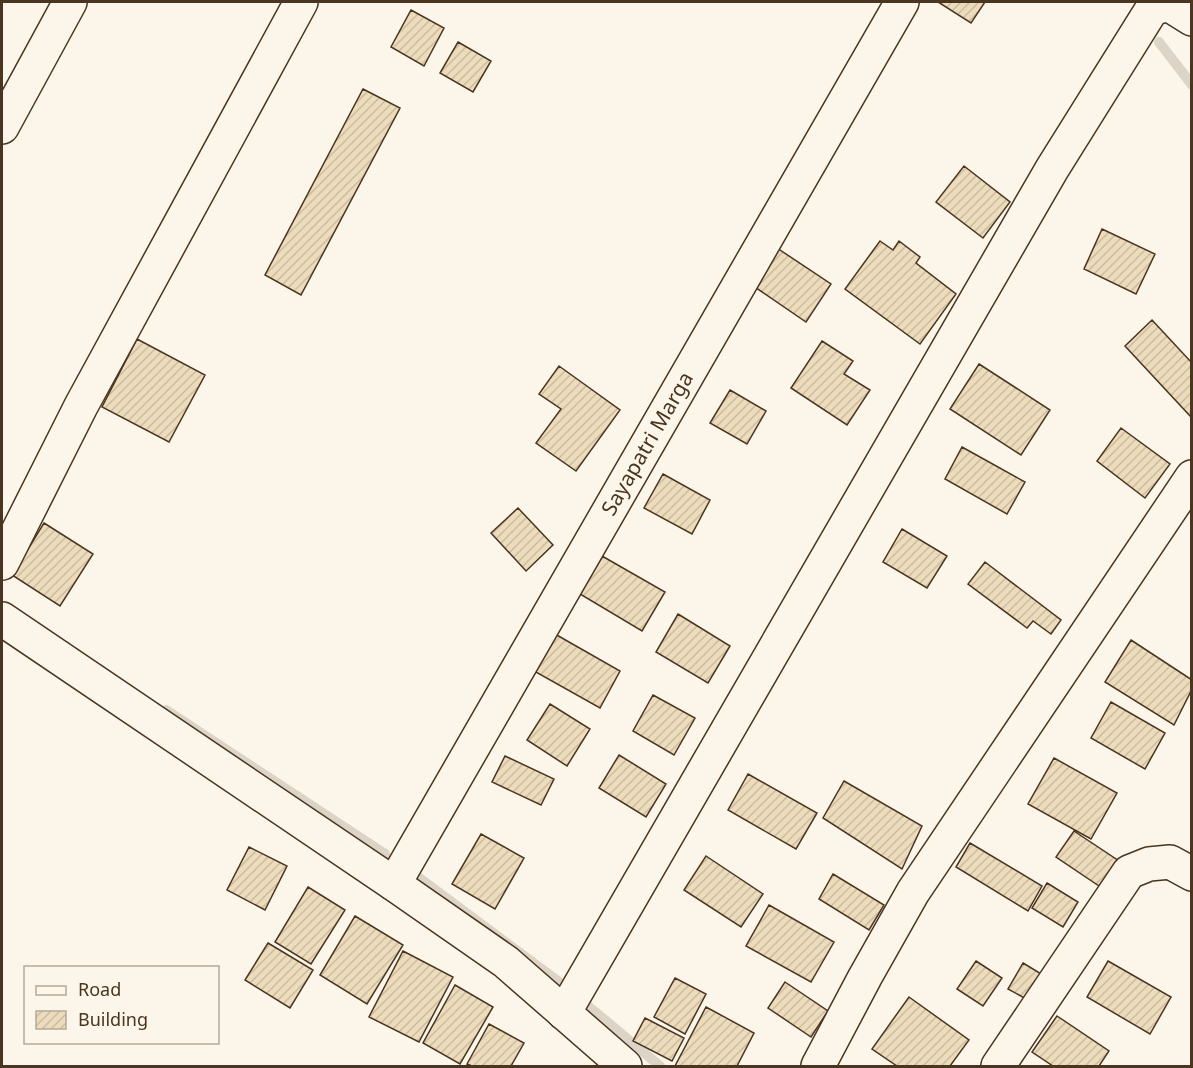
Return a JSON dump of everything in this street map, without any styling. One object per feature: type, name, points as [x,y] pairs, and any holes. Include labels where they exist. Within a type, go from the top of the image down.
[{"type":"street","points":[[2,127],[70,2]]},
{"type":"street","points":[[2,563],[81,406],[301,2]]},
{"type":"street","name":"Sayapatri Marga","points":[[394,884],[902,2]]},
{"type":"street","points":[[564,1013],[1052,169],[1152,9],[1168,4],[1191,19]]},
{"type":"street","points":[[818,1066],[913,892],[1191,477]]},
{"type":"street","points":[[2,619],[506,962],[625,1066]]},
{"type":"street","points":[[998,1066],[1129,872],[1149,864],[1170,862],[1191,874]]},
{"type":"building","points":[[938,2],[985,2],[971,23]]},
{"type":"building","points":[[411,10],[444,28],[424,66],[391,47]]},
{"type":"building","points":[[458,42],[491,61],[473,92],[440,73]]},
{"type":"building","points":[[363,89],[400,108],[301,295],[265,275]]},
{"type":"building","points":[[964,166],[1010,202],[983,238],[936,202]]},
{"type":"building","points":[[1102,229],[1155,254],[1136,294],[1084,269]]},
{"type":"building","points":[[880,241],[893,250],[899,241],[920,257],[916,263],[956,294],[920,344],[845,289]]},
{"type":"building","points":[[774,246],[831,284],[806,322],[749,283]]},
{"type":"building","points":[[1152,320],[1192,363],[1192,418],[1125,346]]},
{"type":"building","points":[[137,339],[205,375],[169,442],[102,407]]},
{"type":"building","points":[[822,341],[853,361],[844,374],[870,390],[847,425],[791,388]]},
{"type":"building","points":[[979,364],[1050,410],[1021,455],[950,409]]},
{"type":"building","points":[[559,366],[620,410],[576,471],[536,443],[561,409],[539,394]]},
{"type":"building","points":[[730,390],[766,411],[747,444],[710,423]]},
{"type":"building","points":[[1121,428],[1170,464],[1145,498],[1097,461]]},
{"type":"building","points":[[962,447],[1025,482],[1007,514],[945,479]]},
{"type":"building","points":[[663,474],[710,500],[692,534],[644,508]]},
{"type":"building","points":[[518,508],[553,545],[526,571],[491,533]]},
{"type":"building","points":[[44,523],[93,554],[60,606],[12,575]]},
{"type":"building","points":[[902,529],[947,556],[927,588],[883,562]]},
{"type":"building","points":[[602,556],[665,592],[642,631],[580,594]]},
{"type":"building","points":[[985,562],[1061,620],[1051,634],[1033,621],[1027,628],[968,584]]},
{"type":"building","points":[[678,614],[730,646],[708,683],[656,652]]},
{"type":"building","points":[[555,634],[620,671],[600,708],[534,671]]},
{"type":"building","points":[[1131,640],[1192,680],[1192,689],[1174,725],[1105,682]]},
{"type":"building","points":[[653,695],[695,718],[674,755],[633,731]]},
{"type":"building","points":[[1111,702],[1165,733],[1145,769],[1091,738]]},
{"type":"building","points":[[550,704],[590,729],[567,766],[527,740]]},
{"type":"building","points":[[619,755],[666,784],[646,817],[599,788]]},
{"type":"building","points":[[505,756],[554,779],[541,805],[492,782]]},
{"type":"building","points":[[1054,758],[1117,793],[1091,839],[1028,804]]},
{"type":"building","points":[[748,774],[817,813],[796,849],[728,810]]},
{"type":"building","points":[[844,781],[922,826],[902,869],[823,818]]},
{"type":"building","points":[[1074,831],[1125,865],[1108,892],[1056,857]]},
{"type":"building","points":[[481,834],[524,858],[495,909],[452,884]]},
{"type":"building","points":[[970,843],[1042,886],[1028,911],[956,867]]},
{"type":"building","points":[[249,847],[287,866],[265,910],[227,890]]},
{"type":"building","points":[[706,856],[763,894],[741,927],[684,890]]},
{"type":"building","points":[[833,874],[884,905],[869,930],[819,899]]},
{"type":"building","points":[[1047,883],[1078,902],[1063,927],[1032,908]]},
{"type":"building","points":[[308,887],[345,910],[311,964],[275,942]]},
{"type":"building","points":[[769,905],[834,942],[811,982],[746,946]]},
{"type":"building","points":[[355,916],[403,945],[367,1004],[320,975]]},
{"type":"building","points":[[268,943],[313,970],[290,1008],[245,980]]},
{"type":"building","points":[[403,951],[453,977],[419,1042],[369,1017]]},
{"type":"building","points":[[976,961],[1002,978],[983,1006],[957,989]]},
{"type":"building","points":[[1108,961],[1171,997],[1150,1034],[1087,997]]},
{"type":"building","points":[[1023,963],[1043,975],[1028,1000],[1008,989]]},
{"type":"building","points":[[675,978],[706,994],[685,1034],[654,1017]]},
{"type":"building","points":[[785,982],[828,1011],[811,1037],[768,1008]]},
{"type":"building","points":[[455,985],[493,1007],[460,1064],[423,1043]]},
{"type":"building","points":[[909,997],[969,1040],[950,1066],[897,1066],[872,1049]]},
{"type":"building","points":[[706,1007],[754,1033],[737,1066],[675,1066]]},
{"type":"building","points":[[1057,1016],[1109,1051],[1099,1066],[1053,1066],[1032,1052]]},
{"type":"building","points":[[645,1018],[684,1038],[672,1061],[633,1041]]},
{"type":"building","points":[[489,1024],[524,1043],[511,1066],[467,1064]]},
{"type":"waterway","points":[[1159,42],[1192,85]]},
{"type":"waterway","points":[[166,710],[385,854]]},
{"type":"waterway","points":[[418,877],[563,985]]},
{"type":"waterway","points":[[588,1006],[660,1066]]}]
